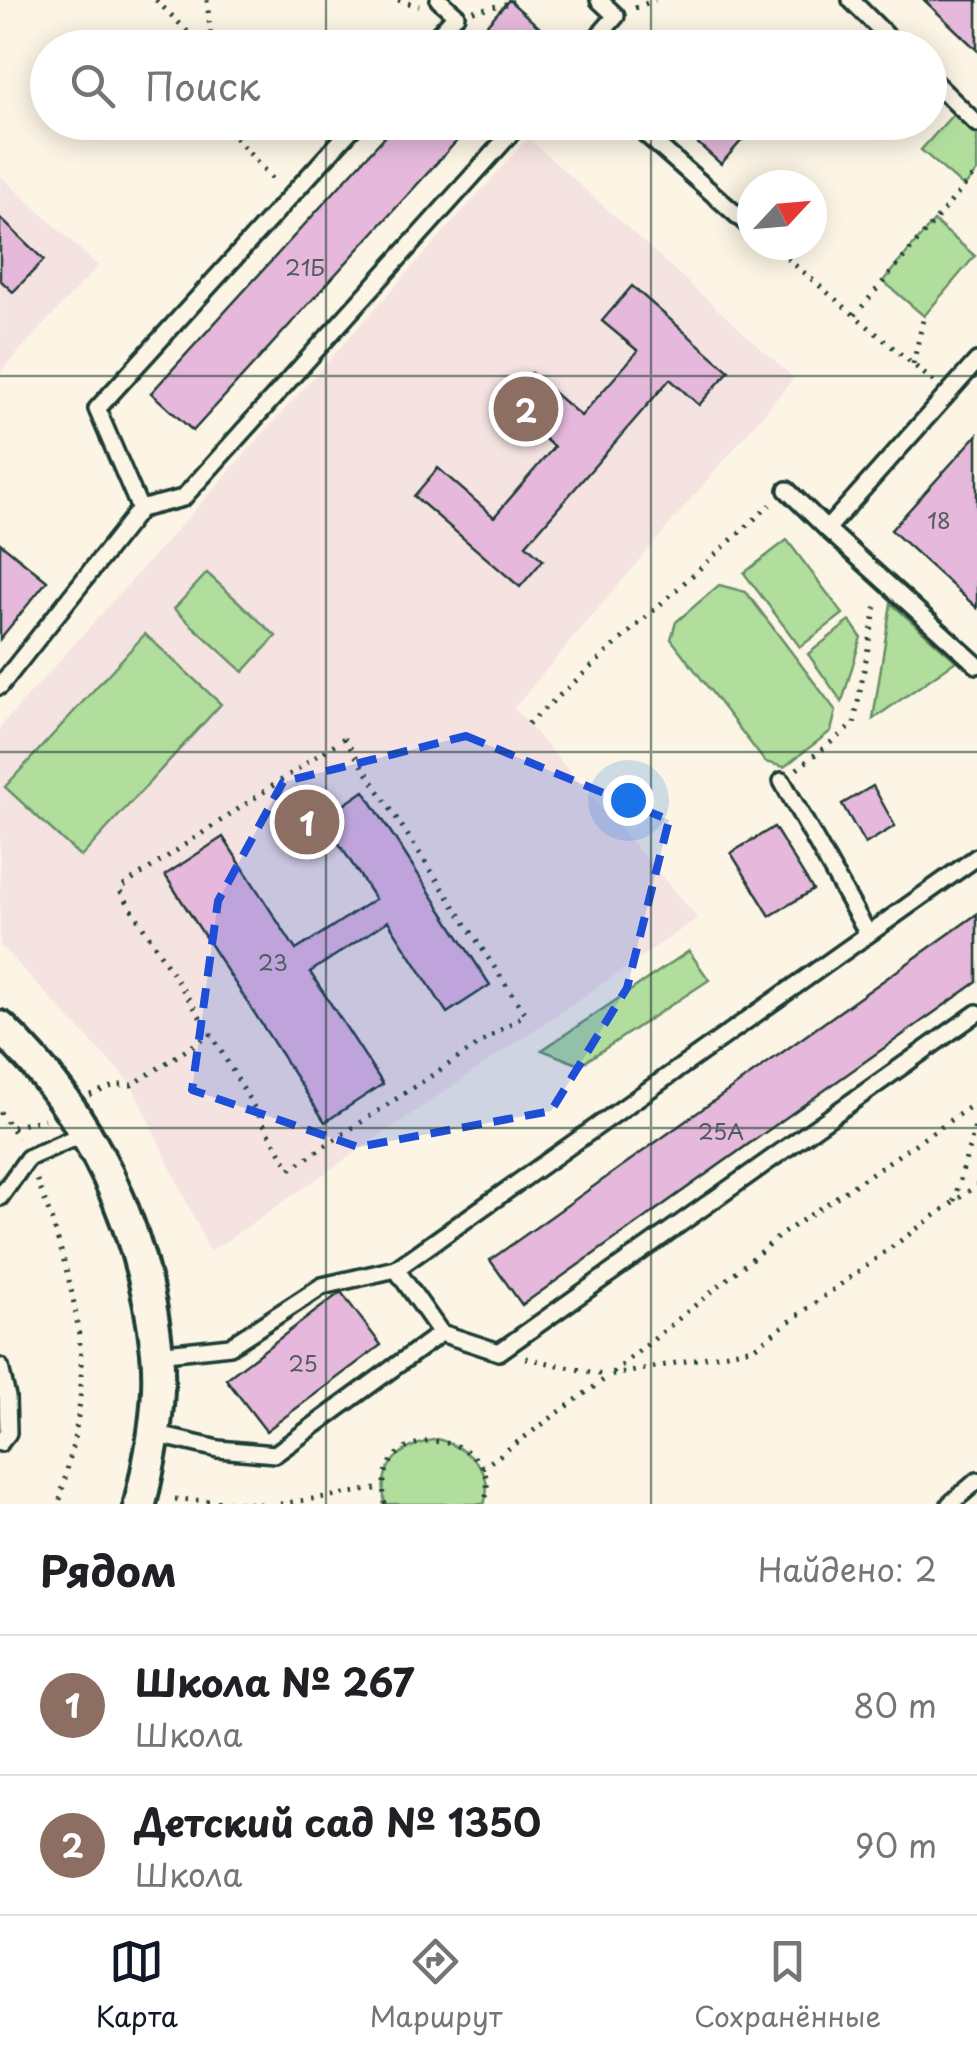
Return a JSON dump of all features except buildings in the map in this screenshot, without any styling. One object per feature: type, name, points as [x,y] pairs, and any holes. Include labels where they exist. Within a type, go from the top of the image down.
[{"type":"street","points":[[0,1028],[70,1106],[123,1206],[136,1246],[157,1354],[154,1434],[140,1504]]},
{"type":"lane","points":[[438,0],[456,16],[443,30]]},
{"type":"lane","points":[[599,0],[616,16],[604,30]]},
{"type":"lane","points":[[850,0],[881,30]]},
{"type":"lane","points":[[947,95],[977,124]]},
{"type":"lane","points":[[140,509],[97,409],[342,140]]},
{"type":"lane","points":[[0,686],[140,509],[183,498],[505,140]]},
{"type":"lane","points":[[652,140],[737,215]]},
{"type":"lane","points":[[827,528],[977,361]]},
{"type":"lane","points":[[786,490],[977,665]]},
{"type":"lane","points":[[782,781],[868,934]]},
{"type":"lane","points":[[157,1354],[230,1346],[322,1286],[396,1269],[977,857]]},
{"type":"lane","points":[[396,1269],[441,1332],[499,1352],[977,1013]]},
{"type":"lane","points":[[0,1196],[28,1158],[85,1133]]},
{"type":"lane","points":[[154,1434],[218,1449],[275,1454],[441,1332]]},
{"type":"lane","points":[[0,1367],[7,1397],[8,1433],[0,1443]]},
{"type":"lane","points":[[950,1504],[977,1481]]},
{"type":"path","points":[[156,0],[186,30]]},
{"type":"path","points":[[207,0],[210,30]]},
{"type":"path","points":[[456,16],[520,0]]},
{"type":"path","points":[[237,140],[289,198]]},
{"type":"path","points":[[855,315],[977,172]]},
{"type":"path","points":[[789,260],[948,393]]},
{"type":"path","points":[[914,364],[924,316]]},
{"type":"path","points":[[528,724],[786,490]]},
{"type":"path","points":[[782,781],[854,724],[880,577]]},
{"type":"path","points":[[344,738],[525,1014],[290,1169],[210,1034],[119,889],[344,738]]},
{"type":"path","points":[[89,1096],[116,1085],[132,1085],[210,1034]]},
{"type":"path","points":[[482,1468],[608,1376],[782,1234],[977,1102]]},
{"type":"path","points":[[13,1127],[45,1118]]},
{"type":"path","points":[[954,1201],[977,1118]]},
{"type":"path","points":[[499,1352],[608,1376],[753,1348],[977,1185]]},
{"type":"path","points":[[41,1190],[64,1264],[82,1380],[77,1426],[59,1504]]},
{"type":"path","points":[[385,1504],[382,1488],[391,1462],[412,1444],[438,1439],[464,1448],[482,1468],[487,1495],[484,1504]]},
{"type":"path","points":[[280,1504],[382,1488]]},
{"type":"path","points":[[175,1498],[261,1504]]},
{"type":"highlighted area","points":[[466,736],[669,820],[627,988],[551,1111],[358,1147],[192,1090],[218,901],[283,782]]},
{"type":"shaded area","points":[[526,140],[794,378],[514,708],[698,918],[210,1252],[132,1085],[0,945],[0,727]]},
{"type":"shaded area","points":[[0,175],[98,266],[0,372]]},
{"type":"green space","points":[[956,111],[977,130],[977,171],[964,187],[921,150],[930,140],[947,140],[947,121]]},
{"type":"green space","points":[[934,221],[975,256],[924,316],[883,281]]},
{"type":"green space","points":[[787,540],[843,614],[800,647],[744,573]]},
{"type":"green space","points":[[207,573],[276,636],[243,672],[174,609]]},
{"type":"green space","points":[[719,585],[746,592],[836,711],[831,731],[784,767],[765,762],[671,639],[676,622]]},
{"type":"green space","points":[[891,603],[956,661],[873,719]]},
{"type":"green space","points":[[850,621],[861,637],[842,702],[808,654]]},
{"type":"green space","points":[[145,634],[221,704],[81,857],[5,787]]},
{"type":"green space","points":[[689,951],[709,980],[580,1065],[542,1050]]},
{"type":"green space","points":[[438,1439],[459,1448],[476,1462],[486,1480],[484,1504],[385,1504],[383,1490],[388,1467],[413,1446]]},
{"type":"place","name":"Детский сад № 1350","points":[[526,409]]},
{"type":"place","name":"Школа № 267","points":[[307,822]]}]
